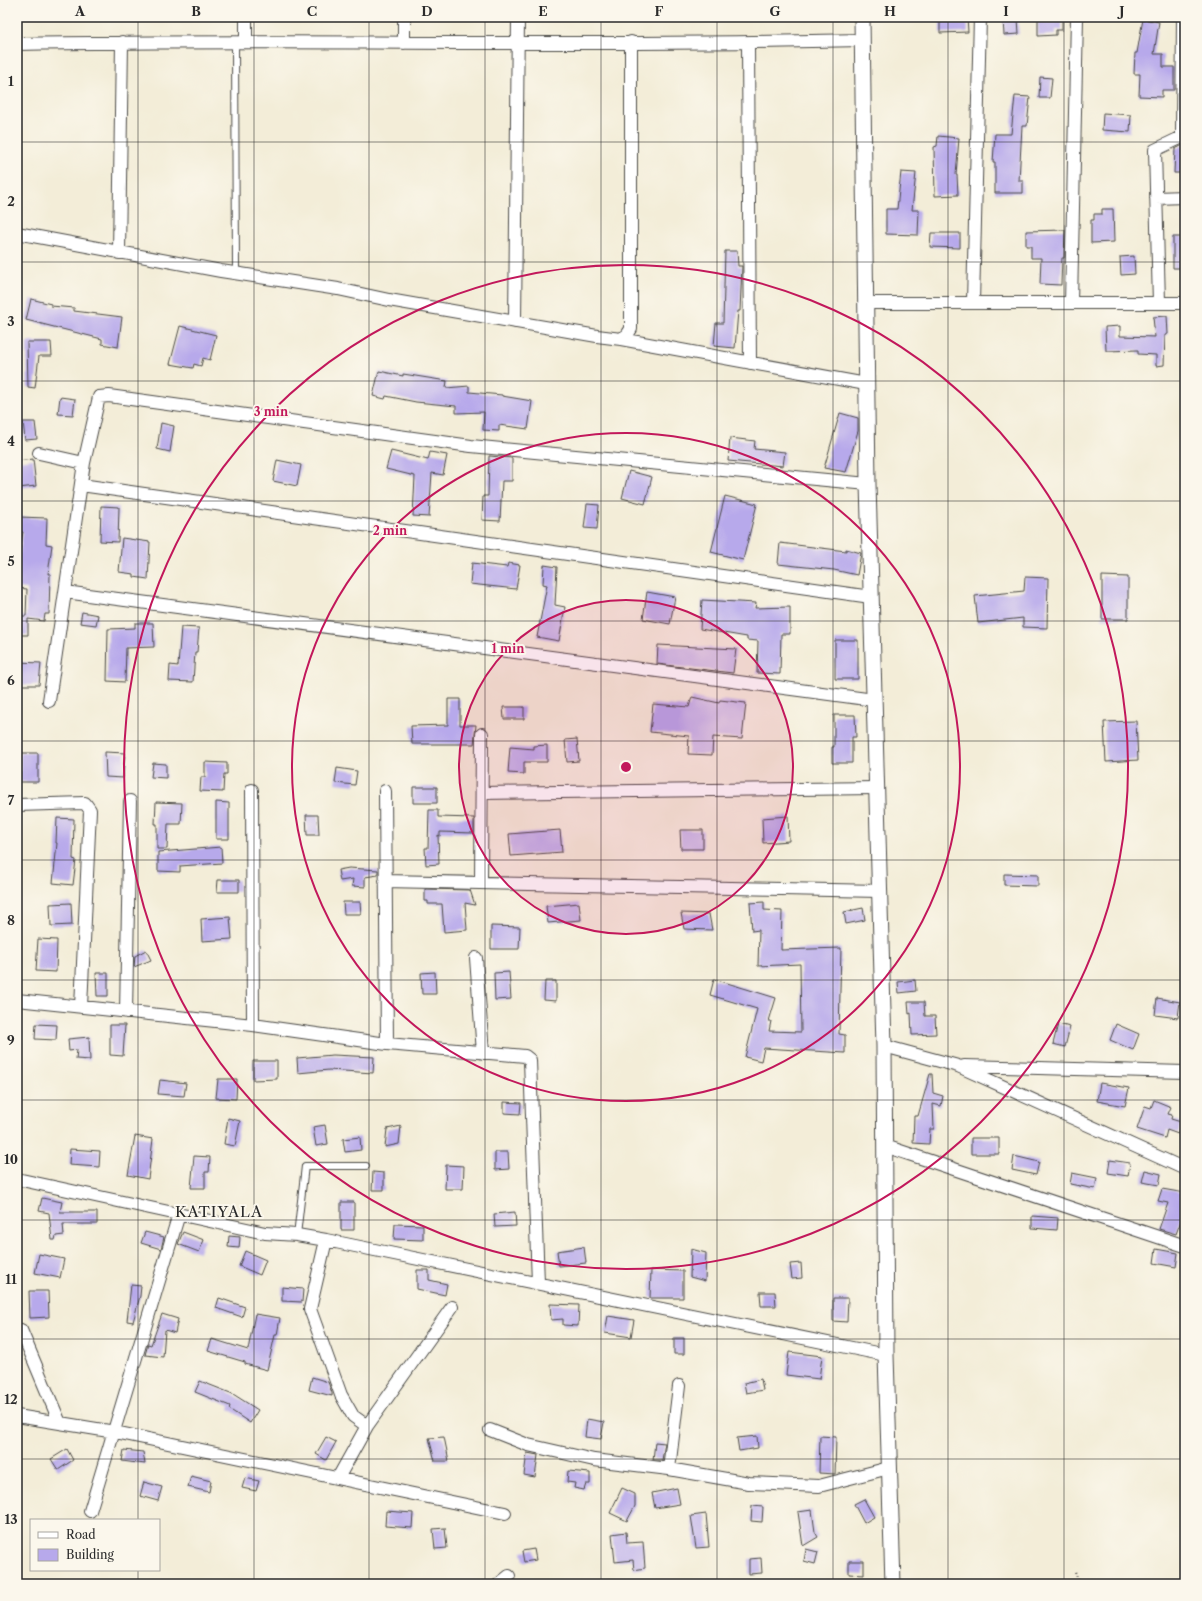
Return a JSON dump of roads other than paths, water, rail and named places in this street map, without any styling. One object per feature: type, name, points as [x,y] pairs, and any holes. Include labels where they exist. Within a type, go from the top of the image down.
[{"type":"street","points":[[240,41],[246,17]]},
{"type":"street","points":[[404,17],[404,43]]},
{"type":"street","points":[[515,322],[518,17]]},
{"type":"street","points":[[862,17],[866,384],[884,1046],[886,1355],[893,1584]]},
{"type":"street","points":[[973,303],[980,17]]},
{"type":"street","points":[[1071,303],[1076,17]]},
{"type":"street","points":[[1159,303],[1155,150],[1182,137],[1183,17]]},
{"type":"street","points":[[17,44],[240,41],[518,44],[632,42],[748,43],[863,40]]},
{"type":"street","points":[[119,252],[122,42]]},
{"type":"street","points":[[621,339],[631,329],[632,42]]},
{"type":"street","points":[[748,43],[750,363]]},
{"type":"street","points":[[1156,198],[1185,197]]},
{"type":"street","points":[[17,233],[389,300],[621,339],[866,384]]},
{"type":"street","points":[[865,303],[1185,303]]},
{"type":"street","points":[[49,701],[84,463],[99,397],[109,396],[471,446],[868,484]]},
{"type":"street","points":[[39,453],[84,463]]},
{"type":"street","points":[[81,485],[871,597]]},
{"type":"street","points":[[65,592],[874,700]]},
{"type":"street","points":[[481,883],[482,734]]},
{"type":"street","points":[[482,793],[877,788]]},
{"type":"street","points":[[252,790],[254,1025]]},
{"type":"street","points":[[385,791],[387,1044]]},
{"type":"street","points":[[126,1012],[130,801]]},
{"type":"street","points":[[17,805],[85,803],[90,810],[81,1007]]},
{"type":"street","points":[[385,881],[880,891]]},
{"type":"street","points":[[476,958],[483,1053]]},
{"type":"street","points":[[17,1000],[254,1025],[387,1044],[525,1056],[530,1060],[538,1283]]},
{"type":"street","points":[[884,1046],[958,1066],[1185,1169]]},
{"type":"street","points":[[958,1066],[1185,1072]]},
{"type":"street","points":[[884,1146],[1185,1246]]},
{"type":"street","points":[[17,1180],[265,1233],[298,1235],[326,1240],[886,1355]]},
{"type":"street","points":[[90,1512],[179,1214]]},
{"type":"street","points":[[326,1240],[310,1309],[341,1395],[353,1416],[367,1426]]},
{"type":"street","points":[[338,1478],[367,1426],[452,1307]]},
{"type":"street","points":[[17,1329],[21,1330],[60,1423]]},
{"type":"street","points":[[669,1469],[679,1386]]},
{"type":"street","points":[[17,1416],[115,1432],[505,1513]]},
{"type":"street","points":[[490,1430],[528,1445],[594,1460],[669,1469],[749,1484],[819,1486],[890,1468]]},
{"type":"lane","points":[[236,273],[240,41]]},
{"type":"lane","points":[[298,1235],[305,1166],[366,1166]]},
{"type":"district","name":"KATIYALA","points":[[219,1212]]}]
